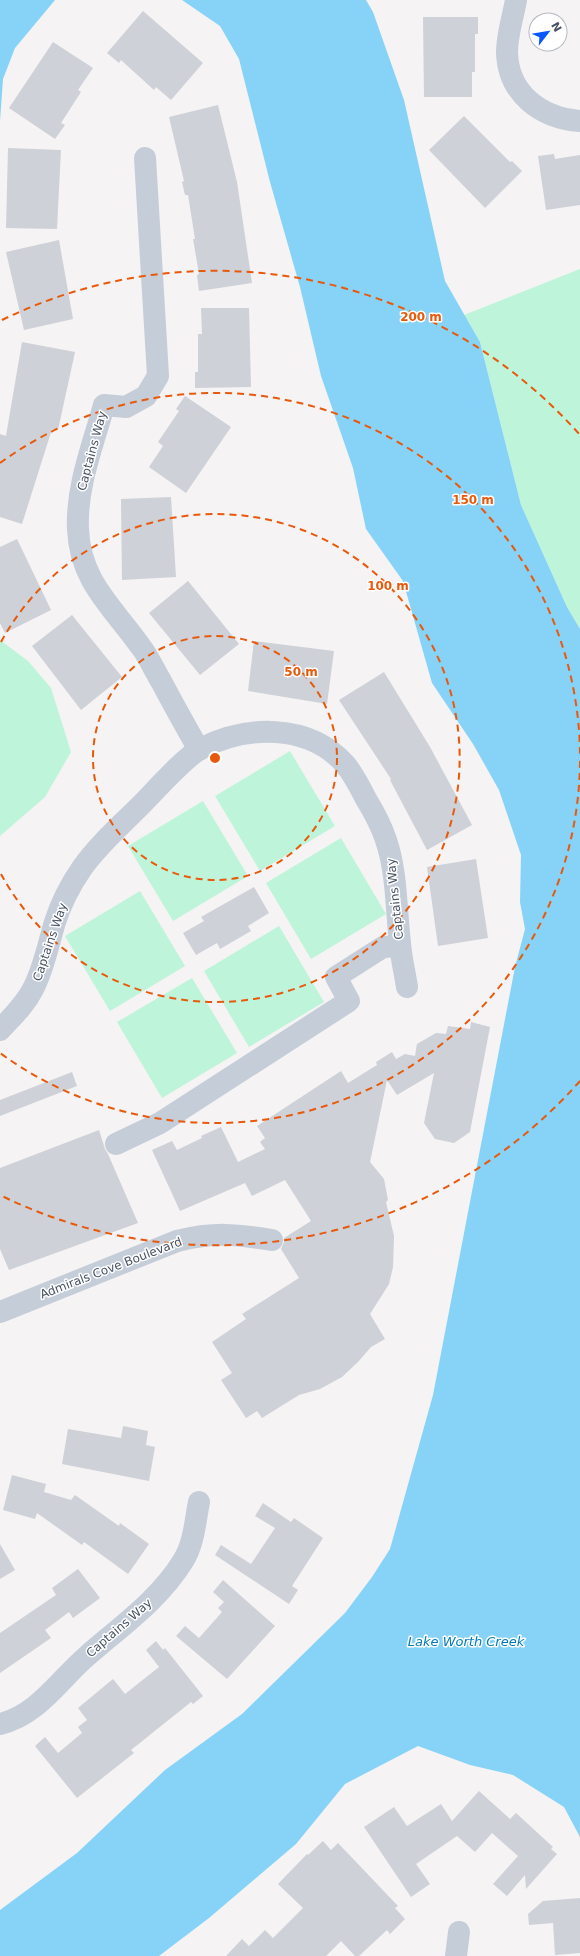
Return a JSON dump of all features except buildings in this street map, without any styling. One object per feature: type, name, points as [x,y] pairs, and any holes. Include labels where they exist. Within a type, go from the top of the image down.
[{"type":"street","points":[[516,0],[507,52],[509,65],[518,87],[530,102],[544,112],[555,118],[580,121]]},
{"type":"street","name":"Captains Way","points":[[145,158],[158,376],[146,396],[126,407],[104,405],[82,485],[78,507],[78,530],[81,552],[88,574],[95,587],[105,603],[142,647],[199,750]]},
{"type":"street","name":"Captains Way","points":[[0,1030],[19,1010],[32,991],[42,970],[55,920],[67,893],[82,868],[100,845],[199,750],[240,734],[268,731],[294,734],[305,737],[316,742],[336,756],[352,774],[376,816],[386,839],[392,863],[400,946],[407,987]]},
{"type":"street","points":[[116,1144],[160,1123],[349,1001],[336,977],[383,947],[400,946]]},
{"type":"street","name":"Admirals Cove Boulevard","points":[[0,1312],[178,1241],[201,1235],[225,1233],[272,1240]]},
{"type":"street","name":"Captains Way","points":[[0,1724],[17,1718],[36,1706],[86,1657],[157,1595],[170,1581],[190,1548],[199,1502]]},
{"type":"street","points":[[456,1956],[459,1932]]},
{"type":"green space","points":[[580,269],[580,629],[567,607],[521,505],[480,342],[464,315]]},
{"type":"green space","points":[[0,640],[28,661],[51,688],[71,752],[45,797],[0,836]]},
{"type":"green space","points":[[290,751],[335,826],[260,871],[215,796]]},
{"type":"green space","points":[[203,801],[248,876],[173,921],[128,846]]},
{"type":"green space","points":[[341,838],[386,914],[311,959],[266,883]]},
{"type":"green space","points":[[140,891],[185,966],[110,1011],[65,936]]},
{"type":"green space","points":[[279,926],[324,1002],[249,1047],[204,971]]},
{"type":"green space","points":[[192,978],[237,1053],[162,1098],[117,1022]]},
{"type":"water","points":[[0,0],[55,0],[15,48],[3,79],[0,121]]},
{"type":"water","name":"Lake Worth Creek","points":[[182,0],[366,0],[373,12],[404,100],[445,281],[480,342],[521,505],[567,607],[580,629],[580,1837],[564,1807],[513,1775],[470,1765],[418,1746],[345,1784],[296,1844],[209,1918],[159,1956],[0,1956],[0,1910],[77,1853],[165,1770],[242,1714],[345,1613],[372,1577],[390,1549],[433,1395],[515,967],[525,929],[520,902],[521,855],[499,790],[473,744],[432,683],[403,581],[366,529],[353,468],[321,376],[300,287],[270,182],[239,59],[220,26]]}]
